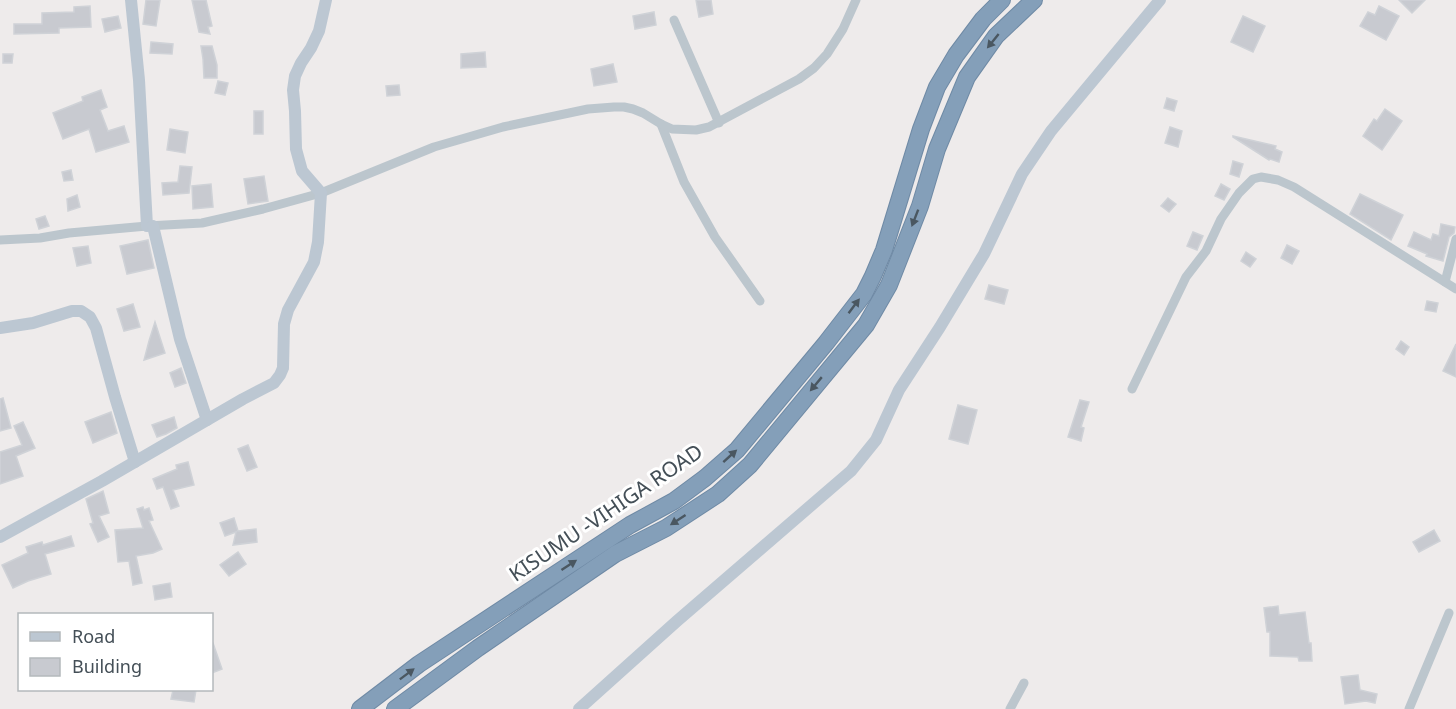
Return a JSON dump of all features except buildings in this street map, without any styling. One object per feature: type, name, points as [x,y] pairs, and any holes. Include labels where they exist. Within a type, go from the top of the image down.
[{"type":"highway","name":"KISUMU -VIHIGA ROAD","points":[[360,709],[419,664],[630,525],[674,501],[737,450],[864,294],[884,250],[921,129],[937,87],[956,55],[983,19],[1002,0]]},
{"type":"highway","name":"KISUMU -VIHIGA ROAD","points":[[395,709],[478,648],[615,554],[666,528],[710,499],[750,465],[866,325],[889,285],[920,206],[937,149],[967,77],[996,36],[1034,0]]},
{"type":"street","points":[[131,0],[150,226],[180,339],[207,420]]},
{"type":"street","points":[[0,537],[274,383],[280,375],[284,356],[284,324],[288,310],[314,262],[318,242],[321,193],[302,171],[298,160],[293,84],[318,31],[326,0]]},
{"type":"street","points":[[0,240],[202,223],[321,193],[434,147],[503,127],[588,109],[614,107],[633,109],[672,129],[696,130],[709,127],[799,79],[814,68],[827,54],[843,29],[856,0]]},
{"type":"street","points":[[579,709],[851,471],[876,440],[899,390],[984,254],[1022,174],[1051,131],[1160,0]]},
{"type":"street","points":[[674,20],[719,123]]},
{"type":"street","points":[[661,124],[684,182],[709,228],[760,301]]},
{"type":"street","points":[[1132,389],[1186,277],[1206,251],[1221,219],[1239,193],[1253,180],[1261,177],[1278,180],[1294,187],[1456,289]]},
{"type":"street","points":[[1445,282],[1456,239]]},
{"type":"street","points":[[0,328],[33,323],[72,311],[81,311],[90,317],[96,328],[135,462]]},
{"type":"street","points":[[1409,709],[1449,613]]},
{"type":"street","points":[[1010,709],[1024,683]]}]
